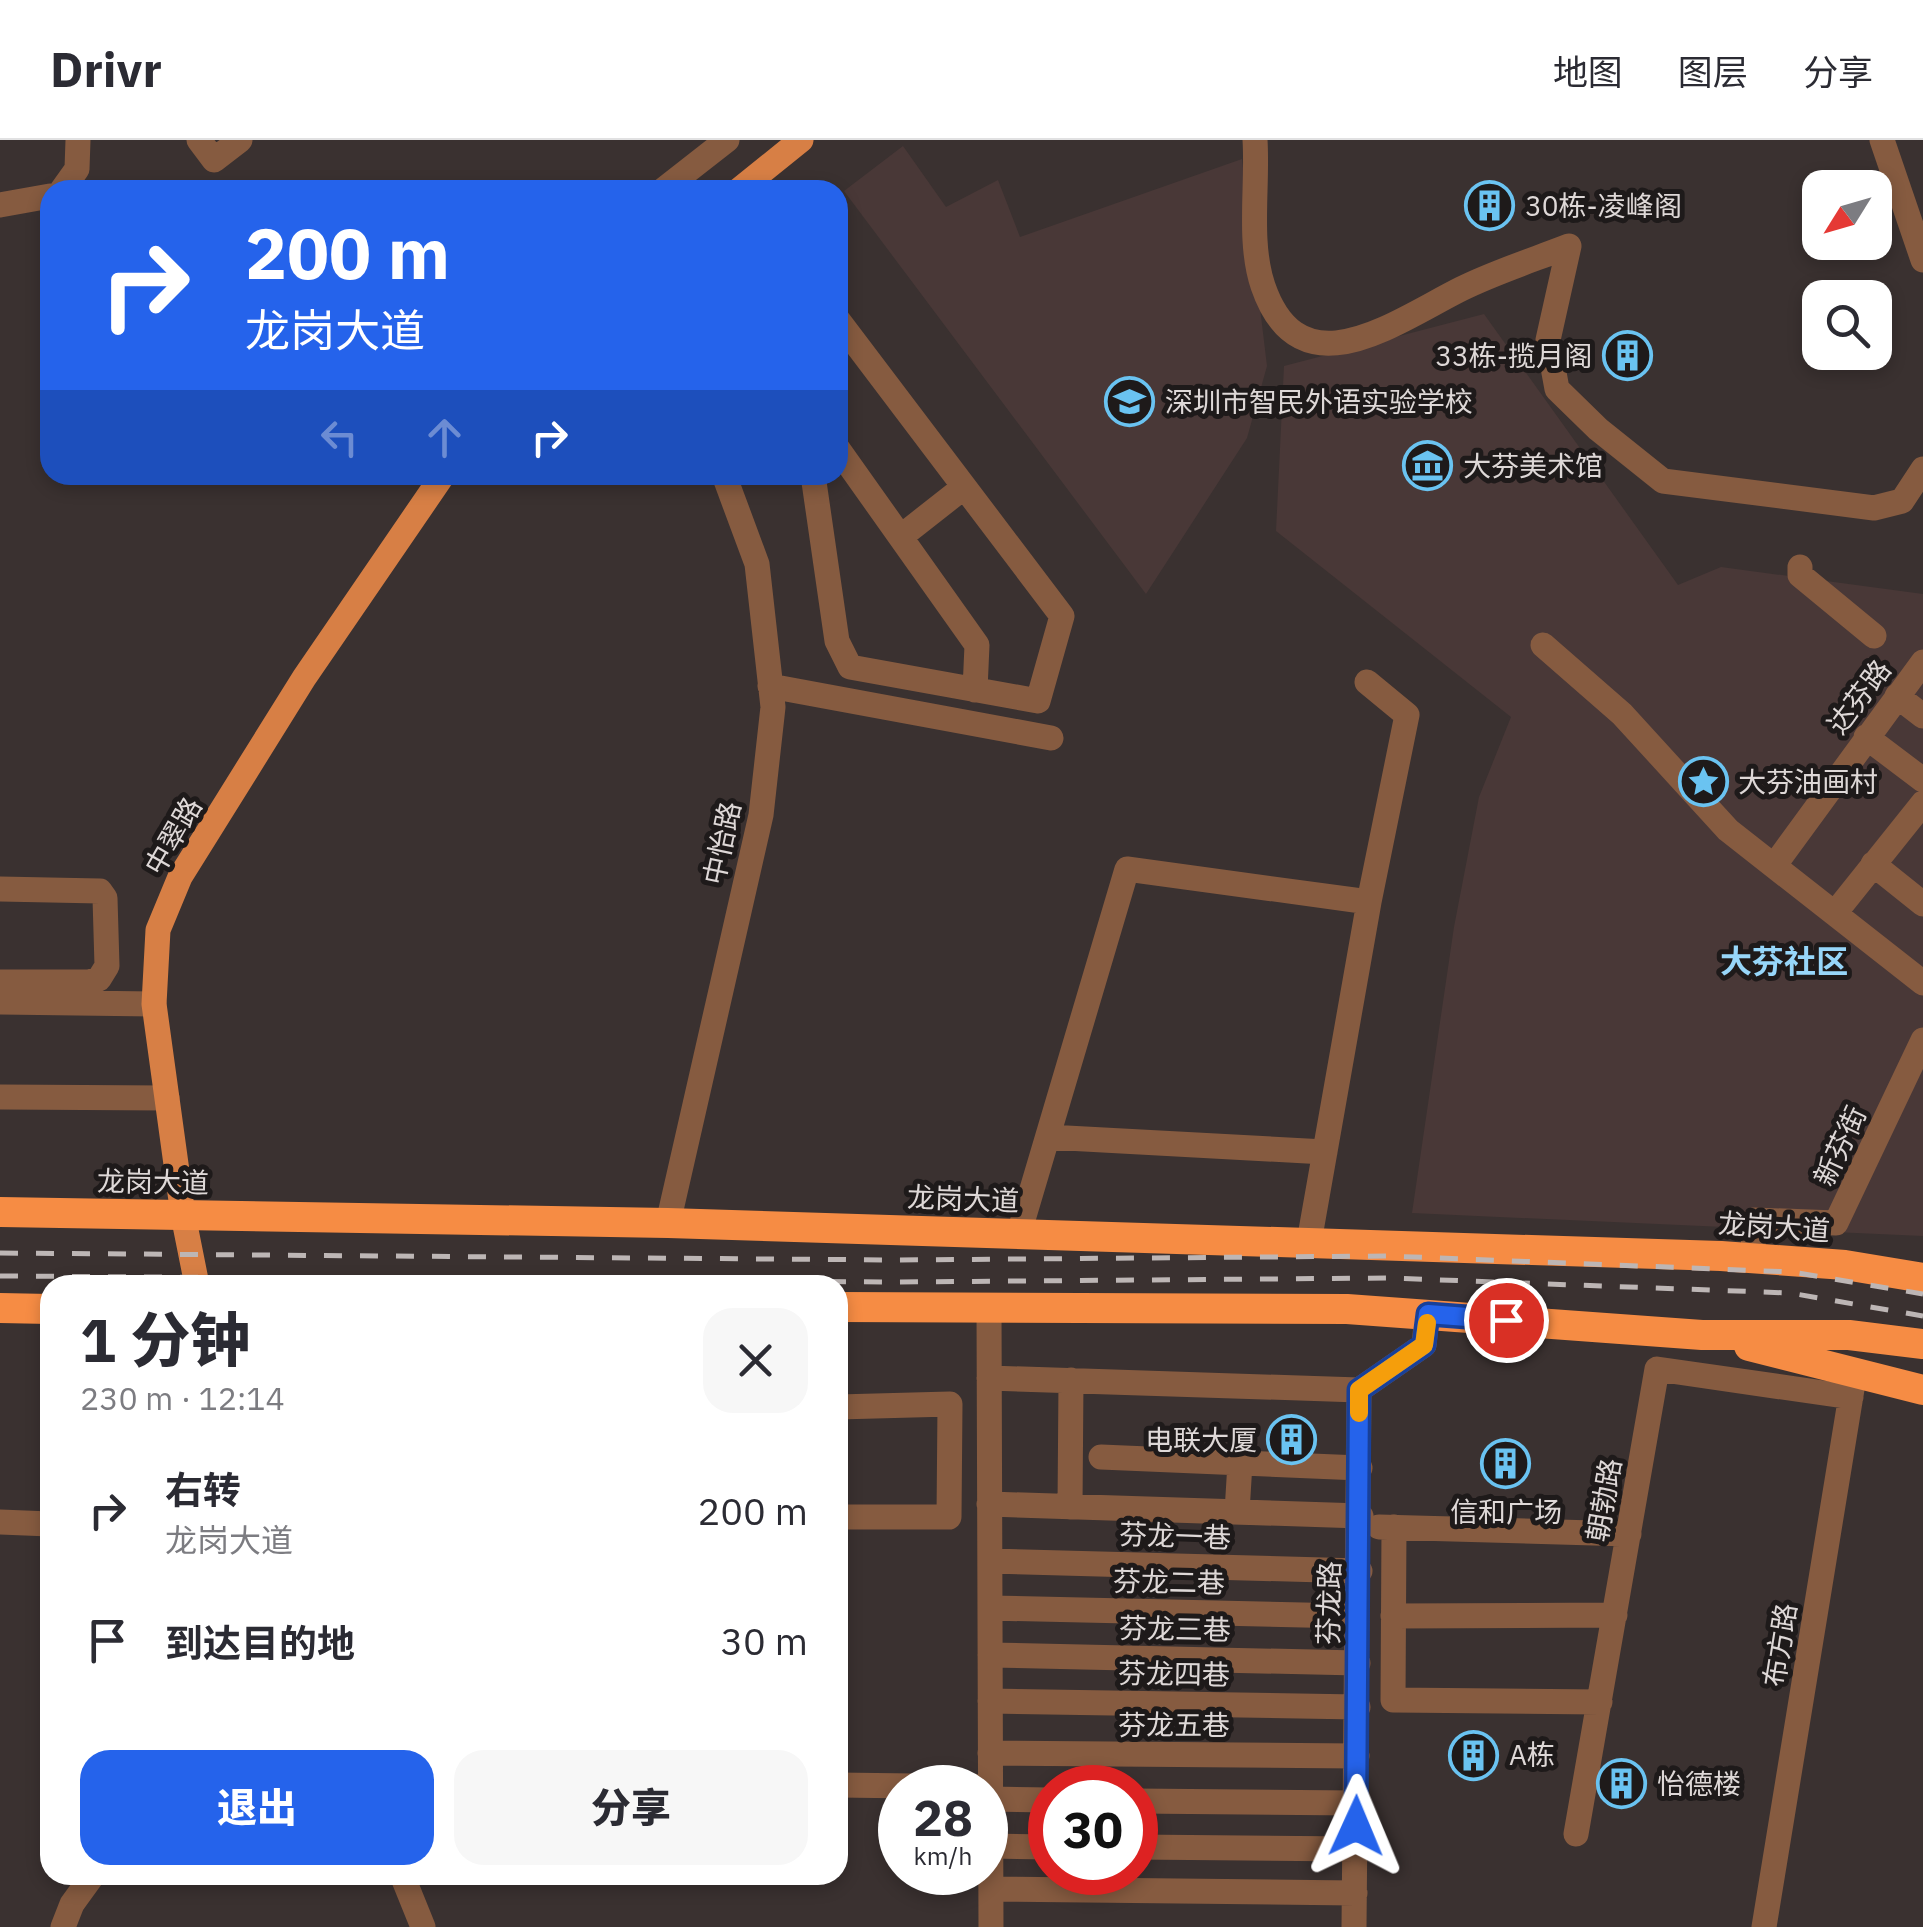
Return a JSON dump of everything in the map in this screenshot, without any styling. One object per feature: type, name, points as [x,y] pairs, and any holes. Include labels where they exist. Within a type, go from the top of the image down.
[{"type":"highway","name":"龙岗大道","points":[[0,1212],[668,1222],[1308,1242],[1753,1258],[1864,1268],[1923,1278]]},
{"type":"highway","points":[[1864,1268],[1923,1269]]},
{"type":"highway","points":[[848,1307],[1348,1308],[1702,1335],[1849,1335],[1923,1344]]},
{"type":"highway","points":[[0,1308],[40,1309]]},
{"type":"highway","points":[[1702,1335],[1853,1385],[1923,1390]]},
{"type":"main road","points":[[751,180],[800,140]]},
{"type":"main road","name":"中翠路","points":[[195,1275],[154,1004],[158,930],[180,877],[304,678],[436,485]]},
{"type":"street","points":[[69,180],[77,169],[78,140]]},
{"type":"street","points":[[198,140],[214,160],[240,140]]},
{"type":"street","points":[[677,180],[727,140]]},
{"type":"street","points":[[1255,140],[1262,282],[1272,308],[1292,334],[1314,344],[1346,344],[1464,287],[1568,246],[1548,340],[1557,389],[1663,481],[1874,508],[1902,501],[1923,468]]},
{"type":"street","points":[[1882,140],[1923,260]]},
{"type":"street","points":[[0,205],[40,198]]},
{"type":"street","points":[[814,485],[837,641],[850,667],[1038,700],[1062,616],[848,333]]},
{"type":"street","points":[[848,462],[977,645],[975,690]]},
{"type":"street","name":"中怡路","points":[[668,1222],[761,815],[773,706],[757,564],[728,485]]},
{"type":"street","points":[[903,535],[964,486]]},
{"type":"street","points":[[1800,567],[1800,575],[1874,636]]},
{"type":"street","points":[[1543,645],[1622,714],[1728,830],[1923,983]]},
{"type":"street","name":"达芬路","points":[[1774,866],[1923,662]]},
{"type":"street","points":[[1308,1242],[1407,715],[1367,682]]},
{"type":"street","points":[[770,686],[1050,738]]},
{"type":"street","points":[[1897,696],[1923,716]]},
{"type":"street","points":[[1866,737],[1923,780]]},
{"type":"street","points":[[1835,913],[1873,864],[1914,833],[1923,802]]},
{"type":"street","points":[[1873,864],[1923,904]]},
{"type":"street","points":[[1019,1233],[1127,869],[1369,902]]},
{"type":"street","points":[[0,889],[100,891],[106,898],[107,966],[100,979],[89,982],[0,982]]},
{"type":"street","points":[[0,1002],[154,1004]]},
{"type":"street","name":"新芬街","points":[[1753,1258],[1754,1220],[1836,1223],[1922,1042]]},
{"type":"street","points":[[0,1097],[167,1098]]},
{"type":"street","points":[[1048,1137],[1324,1152]]},
{"type":"street","points":[[988,1307],[990,1765]]},
{"type":"street","points":[[989,1378],[1359,1390],[1424,1345],[1428,1314]]},
{"type":"street","name":"朝勃路","points":[[1576,1834],[1657,1369],[1853,1385]]},
{"type":"street","points":[[1070,1507],[1072,1380]]},
{"type":"street","name":"布方路","points":[[1764,1927],[1853,1385]]},
{"type":"street","name":"芬龙路","points":[[1354,1927],[1361,1521],[1359,1390]]},
{"type":"street","points":[[848,1407],[950,1404],[949,1517],[848,1517]]},
{"type":"street","points":[[1101,1457],[1360,1468]]},
{"type":"street","points":[[1237,1512],[1240,1463]]},
{"type":"street","points":[[989,1504],[1237,1512],[1394,1527],[1629,1534]]},
{"type":"street","points":[[0,1522],[40,1524]]},
{"type":"street","points":[[1394,1527],[1392,1700],[1600,1702]]},
{"type":"street","name":"芬龙一巷","points":[[990,1561],[1360,1571]]},
{"type":"street","name":"芬龙二巷","points":[[990,1608],[1348,1616]]},
{"type":"street","points":[[1393,1616],[1615,1615]]},
{"type":"street","name":"芬龙三巷","points":[[990,1655],[1358,1664]]},
{"type":"street","name":"芬龙四巷","points":[[990,1701],[1358,1707]]},
{"type":"street","name":"芬龙五巷","points":[[990,1753],[1357,1756]]},
{"type":"street","points":[[848,1785],[878,1786]]},
{"type":"street","points":[[1158,1800],[1356,1803]]},
{"type":"street","points":[[1158,1847],[1355,1849]]},
{"type":"street","points":[[63,1927],[72,1904],[86,1885]]},
{"type":"street","points":[[406,1885],[423,1927]]},
{"type":"street","points":[[1008,1889],[1355,1893]]},
{"type":"street","points":[[991,1895],[991,1927]]},
{"type":"shaded area","name":"深圳市智民外语实验学校","points":[[903,146],[946,207],[998,180],[1020,237],[1242,159],[1267,366],[1247,438],[1146,594],[848,196],[848,188]]},
{"type":"shaded area","name":"大芬油画村","points":[[1484,314],[1678,585],[1721,567],[1923,594],[1923,1236],[1412,1213],[1454,927],[1479,797],[1511,717],[1276,531],[1284,366]]},
{"type":"railway","points":[[0,1253],[897,1260],[1388,1256],[1792,1272],[1923,1294]]},
{"type":"railway","points":[[0,1276],[40,1276]]},
{"type":"railway","points":[[848,1282],[1388,1278],[1790,1293],[1923,1316]]},
{"type":"slow traffic","points":[[1359,1413],[1359,1390],[1424,1345],[1427,1323]]},
{"type":"place","name":"30栋-凌峰阁","points":[[1490,206]]},
{"type":"place","name":"33栋-揽月阁","points":[[1627,356]]},
{"type":"place","name":"深圳市智民外语实验学校","points":[[1130,402]]},
{"type":"place","name":"大芬美术馆","points":[[1428,466]]},
{"type":"place","name":"大芬油画村","points":[[1703,782]]},
{"type":"place","name":"电联大厦","points":[[1292,1440]]},
{"type":"place","name":"信和广场","points":[[1506,1464]]},
{"type":"place","name":"A栋","points":[[1474,1755]]},
{"type":"place","name":"怡德楼","points":[[1622,1784]]},
{"type":"district","name":"大芬社区","points":[[1784,962]]},
{"type":"route","points":[[1356,1826],[1359,1390],[1424,1345],[1428,1314],[1506,1320]]}]
